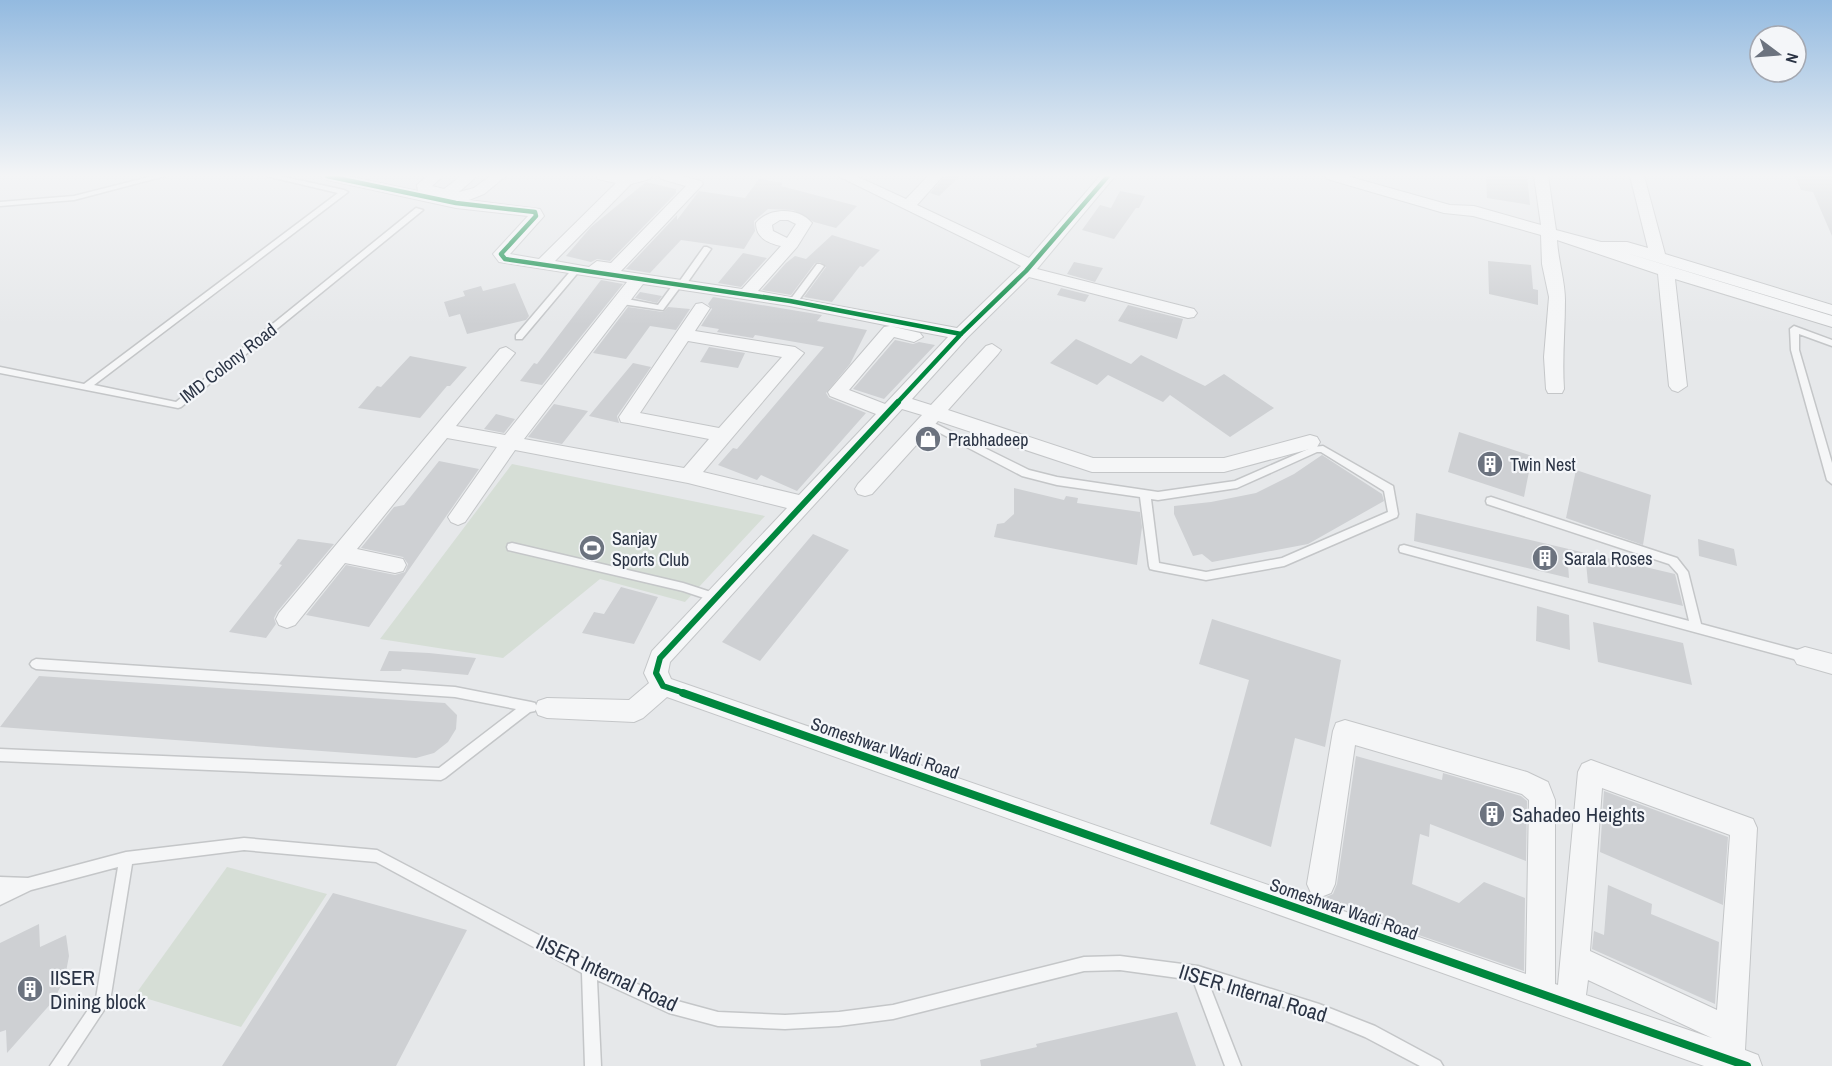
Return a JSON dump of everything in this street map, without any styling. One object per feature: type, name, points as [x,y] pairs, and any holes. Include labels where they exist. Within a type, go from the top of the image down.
[{"type":"street","points":[[527,226],[501,255],[505,259],[548,259],[607,269],[615,268],[655,226]]},
{"type":"street","points":[[548,259],[582,226]]},
{"type":"street","points":[[947,226],[1029,268],[1188,313]]},
{"type":"street","points":[[537,707],[634,711],[663,686],[656,673],[660,658],[955,340],[1029,268],[1065,226]]},
{"type":"street","points":[[1527,226],[1600,247],[1627,247],[1662,264],[1832,322]]},
{"type":"street","points":[[1548,226],[1550,264],[1557,297],[1553,357],[1556,389]]},
{"type":"street","points":[[1651,226],[1662,264],[1678,386]]},
{"type":"street","points":[[746,294],[791,244]]},
{"type":"street","points":[[548,259],[577,269],[793,302],[955,340]]},
{"type":"street","points":[[1662,264],[1832,310]]},
{"type":"street","points":[[458,517],[509,444],[639,278]]},
{"type":"street","points":[[702,308],[628,417],[723,435]]},
{"type":"street","points":[[955,340],[890,331],[837,392],[894,406],[1092,465],[1224,465],[1310,442]]},
{"type":"street","points":[[684,335],[795,353],[688,476]]},
{"type":"street","points":[[865,489],[992,350]]},
{"type":"street","points":[[287,618],[506,353]]},
{"type":"street","points":[[441,430],[688,476],[803,504]]},
{"type":"street","points":[[340,554],[395,565]]},
{"type":"street","points":[[1805,657],[1832,664]]},
{"type":"street","name":"Someshwar Wadi Road","points":[[663,686],[1571,1004],[1736,1052]]},
{"type":"street","points":[[1321,884],[1345,731],[1539,790],[1542,800],[1540,993]]},
{"type":"street","points":[[1571,1004],[1591,772],[1744,828],[1736,1052],[1575,959]]},
{"type":"lane","points":[[86,387],[299,226]]},
{"type":"lane","name":"IMD Colony Road","points":[[0,370],[177,405],[399,226]]},
{"type":"lane","points":[[622,301],[660,308],[707,249]]},
{"type":"lane","points":[[793,302],[820,266]]},
{"type":"lane","points":[[519,337],[577,269]]},
{"type":"lane","points":[[1832,343],[1794,329],[1795,350],[1832,480]]},
{"type":"lane","points":[[930,417],[1026,473],[1058,481],[1145,494],[1158,496],[1237,484],[1316,449],[1323,449],[1389,489],[1393,514],[1284,562],[1206,576],[1154,566],[1145,494]]},
{"type":"lane","points":[[1491,501],[1673,561],[1683,572],[1696,628]]},
{"type":"lane","points":[[512,547],[683,587],[716,598]]},
{"type":"lane","points":[[1404,549],[1805,657]]},
{"type":"lane","points":[[36,664],[455,692],[537,707]]},
{"type":"lane","points":[[0,755],[441,774],[537,707]]},
{"type":"lane","name":"IISER Internal Road","points":[[0,898],[29,884],[126,858],[244,844],[377,856],[589,969],[669,1006],[718,1019],[785,1022],[839,1019],[893,1011],[1083,964],[1130,963],[1198,973],[1319,1011],[1370,1031],[1435,1066]]},
{"type":"lane","points":[[58,1066],[103,1001],[126,858]]},
{"type":"lane","name":"IISER Internal Road","points":[[0,884],[29,884]]},
{"type":"lane","points":[[589,969],[593,1066]]},
{"type":"lane","points":[[1198,973],[1233,1066]]},
{"type":"shaded area","name":"Sanjay Sports Club","points":[[512,464],[765,516],[685,602],[600,579],[503,658],[380,639]]},
{"type":"shaded area","points":[[227,867],[327,894],[241,1027],[135,995]]},
{"type":"building","points":[[644,226],[610,261],[597,259],[591,262],[566,256],[591,227]]},
{"type":"building","points":[[667,226],[754,226],[755,231],[744,249],[681,240],[650,273],[626,269]]},
{"type":"building","points":[[1085,226],[1123,226],[1114,239],[1082,230]]},
{"type":"building","points":[[1828,226],[1832,226],[1832,236]]},
{"type":"building","points":[[832,235],[880,250],[863,267],[860,266],[832,302],[804,297],[826,267],[820,262],[815,263],[791,295],[762,290],[786,263],[795,256],[806,259]]},
{"type":"building","points":[[743,253],[767,258],[741,287],[718,283]]},
{"type":"building","points":[[1488,261],[1531,265],[1533,289],[1538,290],[1538,305],[1489,294]]},
{"type":"building","points":[[1074,262],[1103,268],[1095,282],[1067,274]]},
{"type":"building","points":[[601,280],[623,284],[542,385],[520,381],[534,363],[537,364]]},
{"type":"building","points":[[515,283],[529,316],[526,320],[467,334],[460,314],[449,317],[444,302],[465,296],[463,291],[481,286],[483,291]]},
{"type":"building","points":[[1061,288],[1089,295],[1085,302],[1057,295]]},
{"type":"building","points":[[640,292],[662,296],[657,303],[635,298]]},
{"type":"building","points":[[713,297],[822,315],[817,321],[867,330],[850,364],[826,393],[829,398],[866,413],[797,491],[761,475],[757,480],[718,465],[733,448],[737,449],[824,347],[755,335],[753,338],[717,332],[719,329],[701,326],[712,309],[708,304]]},
{"type":"building","points":[[1128,305],[1183,319],[1177,339],[1118,321]]},
{"type":"building","points":[[628,307],[663,312],[668,307],[690,309],[676,330],[650,326],[626,359],[593,353]]},
{"type":"building","points":[[1076,339],[1131,364],[1141,355],[1205,386],[1224,374],[1274,408],[1230,437],[1170,395],[1163,402],[1108,375],[1097,385],[1050,363]]},
{"type":"building","points":[[895,340],[935,345],[884,399],[853,389]]},
{"type":"building","points":[[709,347],[745,353],[738,368],[700,362]]},
{"type":"building","points":[[410,356],[467,367],[450,386],[447,386],[420,418],[358,408],[377,386],[381,387]]},
{"type":"building","points":[[633,363],[651,367],[617,416],[619,423],[589,416]]},
{"type":"building","points":[[554,404],[588,411],[562,444],[528,437]]},
{"type":"building","points":[[496,414],[515,419],[504,433],[484,429]]},
{"type":"building","name":"Twin Nest","points":[[1459,432],[1532,456],[1524,497],[1448,472]]},
{"type":"building","points":[[1322,455],[1382,494],[1384,501],[1308,544],[1212,562],[1202,554],[1193,556],[1174,514],[1174,506],[1211,502],[1256,493],[1294,474]]},
{"type":"building","points":[[439,461],[479,469],[369,627],[306,615],[346,565],[395,575],[405,572],[408,564],[403,557],[361,548],[394,507],[404,505]]},
{"type":"building","points":[[1576,470],[1651,495],[1643,545],[1566,518]]},
{"type":"building","points":[[1014,488],[1064,500],[1066,496],[1078,498],[1077,503],[1140,512],[1142,527],[1137,565],[994,537],[997,524],[1004,523],[1014,514]]},
{"type":"building","name":"Sarala Roses","points":[[1416,513],[1675,574],[1683,606],[1588,583],[1586,563],[1568,564],[1569,578],[1414,541]]},
{"type":"building","points":[[813,534],[849,550],[760,661],[722,642]]},
{"type":"building","points":[[298,539],[334,544],[277,612],[274,618],[276,624],[266,638],[229,632],[282,565],[279,564]]},
{"type":"building","points":[[1698,539],[1734,549],[1737,566],[1699,556]]},
{"type":"building","points":[[621,587],[658,597],[634,644],[582,633],[594,612],[604,614]]},
{"type":"building","points":[[1537,606],[1569,615],[1570,650],[1536,641]]},
{"type":"building","points":[[1212,619],[1341,660],[1325,747],[1295,738],[1271,847],[1210,824],[1249,680],[1199,664]]},
{"type":"building","points":[[1593,622],[1683,643],[1692,685],[1598,662]]},
{"type":"building","points":[[389,651],[476,658],[468,675],[402,669],[401,671],[380,671]]},
{"type":"building","points":[[39,676],[445,703],[457,715],[456,729],[448,742],[434,753],[416,758],[0,727]]},
{"type":"building","points":[[1356,756],[1442,780],[1443,773],[1521,796],[1527,801],[1526,861],[1430,824],[1429,837],[1420,834],[1412,884],[1459,903],[1484,882],[1525,898],[1524,971],[1407,931],[1326,897],[1333,894],[1337,884]]},
{"type":"building","points":[[1604,791],[1728,837],[1723,905],[1600,852]]},
{"type":"building","points":[[1608,885],[1652,904],[1651,914],[1719,942],[1715,1004],[1592,949],[1594,931],[1604,935]]},
{"type":"building","points":[[333,893],[467,930],[396,1066],[222,1066]]},
{"type":"building","name":"IISER Dining block","points":[[39,924],[40,947],[66,935],[69,956],[65,977],[54,1000],[7,1053],[6,1030],[0,1032],[0,943]]},
{"type":"building","points":[[1177,1012],[1196,1066],[981,1066],[980,1060],[1037,1047],[1036,1044]]},
{"type":"cycle path","points":[[527,226],[501,254],[505,259],[790,301],[961,334]]},
{"type":"cycle path","points":[[1065,226],[1026,271],[961,334],[660,658],[656,673],[663,686],[1747,1066]]},
{"type":"place","name":"Prabhadeep","points":[[928,439]]},
{"type":"place","name":"Twin Nest","points":[[1490,464]]},
{"type":"place","name":"Sanjay Sports Club","points":[[592,548]]},
{"type":"place","name":"Sarala Roses","points":[[1545,558]]},
{"type":"place","name":"Sahadeo Heights","points":[[1492,814]]},
{"type":"place","name":"IISER Dining block","points":[[30,989]]}]
